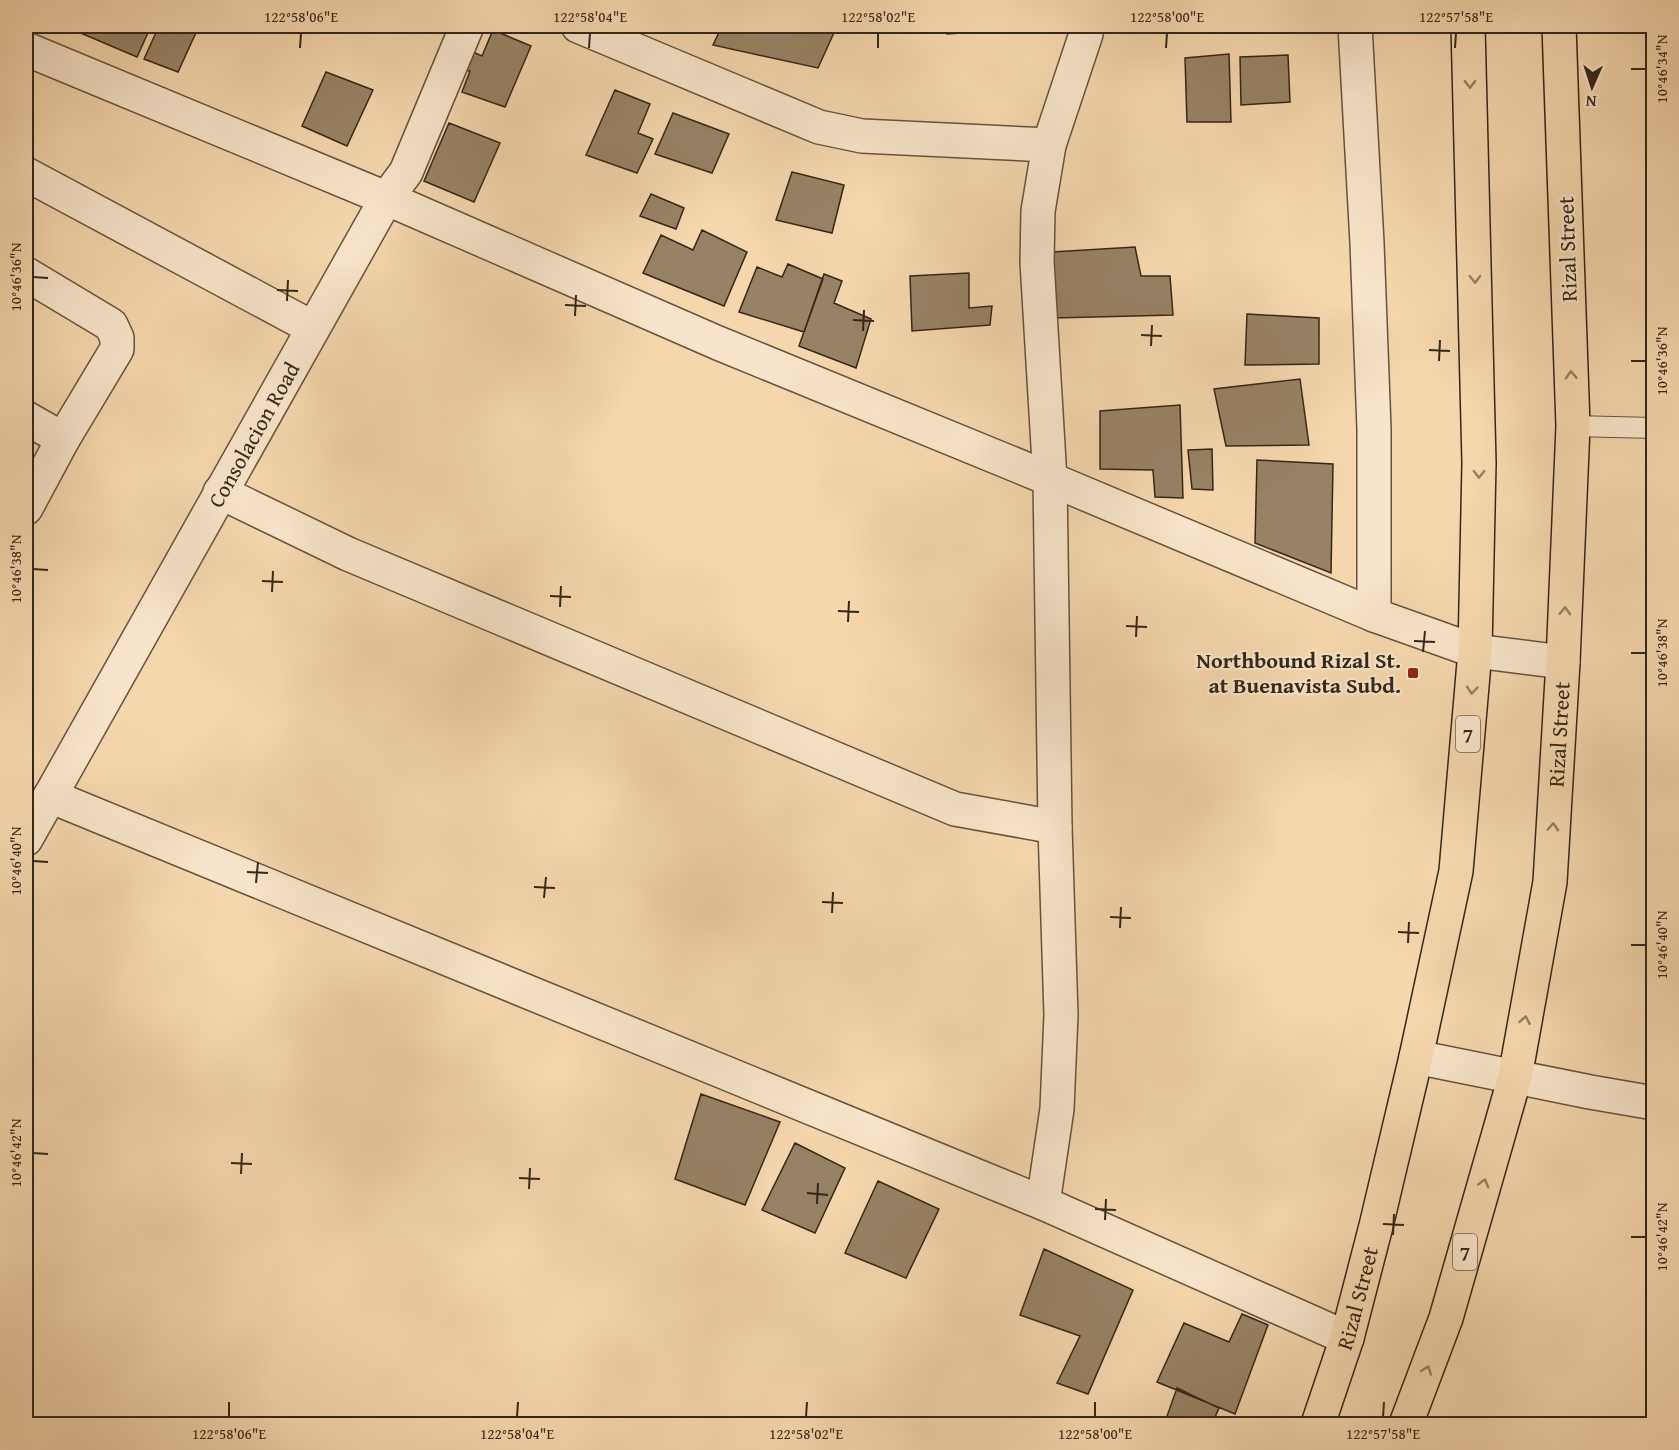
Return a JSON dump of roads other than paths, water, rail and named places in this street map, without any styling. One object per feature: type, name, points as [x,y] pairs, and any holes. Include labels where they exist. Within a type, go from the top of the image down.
[{"type":"main road","name":"Rizal Street","points":[[1318,1425],[1347,1338],[1376,1226],[1416,1058],[1456,871],[1475,651],[1479,463],[1468,26]]},
{"type":"main road","name":"Rizal Street","points":[[1406,1425],[1446,1318],[1515,1077],[1550,882],[1563,662],[1573,426],[1559,26]]},
{"type":"street","name":"Consolacion Road","points":[[26,839],[386,199],[406,172],[467,26]]},
{"type":"street","points":[[578,26],[819,127],[862,136],[1049,145]]},
{"type":"street","points":[[1043,1203],[1057,1109],[1061,1015],[1055,827],[1050,479],[1037,262],[1038,211],[1049,145],[1087,26]]},
{"type":"street","points":[[1355,26],[1374,418],[1374,615]]},
{"type":"street","points":[[26,49],[386,199],[718,343],[1374,615],[1475,651],[1563,662]]},
{"type":"street","points":[[26,174],[313,328]]},
{"type":"street","points":[[26,274],[111,325],[117,338],[117,349],[114,355],[63,439],[26,508]]},
{"type":"street","points":[[26,418],[63,439]]},
{"type":"street","points":[[220,492],[348,554],[955,809],[1055,827]]},
{"type":"street","points":[[50,796],[1043,1203],[1347,1338]]},
{"type":"street","points":[[1416,1058],[1653,1103]]},
{"type":"lane","points":[[1573,426],[1653,428]]},
{"type":"place","name":"Northbound Rizal St. at Buenavista Subd.","points":[[1413,673]]}]
